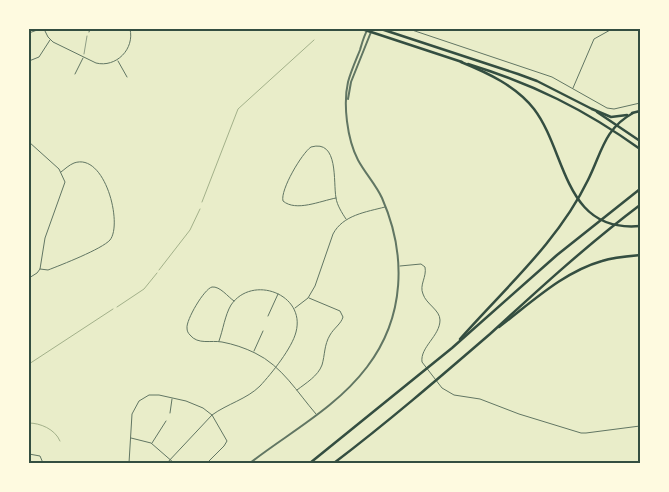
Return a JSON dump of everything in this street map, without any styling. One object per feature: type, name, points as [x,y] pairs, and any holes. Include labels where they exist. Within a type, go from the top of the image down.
[{"type":"main road","points":[[362,29],[538,89],[586,113],[640,149]]},
{"type":"main road","points":[[381,29],[531,79],[592,109],[640,141]]},
{"type":"main road","points":[[461,62],[508,86],[523,97],[533,108],[551,137],[563,173],[583,206],[607,222],[625,226],[640,226]]},
{"type":"main road","points":[[592,109],[617,117],[640,111]]},
{"type":"main road","points":[[452,348],[540,251],[572,208],[612,129],[616,124],[633,113]]},
{"type":"main road","points":[[310,463],[452,348],[609,212],[640,189]]},
{"type":"main road","points":[[334,463],[366,439],[488,335],[575,257],[640,205]]},
{"type":"main road","points":[[488,335],[570,275],[602,261],[640,255]]},
{"type":"street","points":[[29,33],[40,29]]},
{"type":"street","points":[[44,29],[50,40],[101,64],[118,60],[128,48],[130,29]]},
{"type":"street","points":[[409,29],[552,77],[607,108],[614,109],[640,103]]},
{"type":"street","points":[[573,89],[594,39],[612,29]]},
{"type":"street","points":[[250,463],[317,415],[357,379],[381,347],[396,310],[399,289],[399,266],[394,233],[385,207],[355,152],[350,137],[347,103],[348,82],[369,30]]},
{"type":"street","points":[[347,103],[351,82],[369,30]]},
{"type":"street","points":[[29,61],[39,57],[50,40]]},
{"type":"street","points":[[75,74],[83,57]]},
{"type":"street","points":[[118,60],[127,76]]},
{"type":"street","points":[[29,142],[61,172],[64,180],[64,186],[45,238],[40,269],[29,278]]},
{"type":"street","points":[[336,198],[296,206],[288,204],[283,200],[283,192],[303,154],[311,147],[318,146],[324,148],[331,156],[336,198],[346,219]]},
{"type":"street","points":[[40,269],[48,270],[102,246],[110,240],[115,229],[111,201],[98,169],[90,164],[81,162],[74,163],[61,172]]},
{"type":"street","points":[[294,308],[308,298],[317,282],[334,231],[346,219],[385,207]]},
{"type":"street","points":[[399,266],[421,264],[425,268],[422,293],[438,313],[440,320],[439,327],[424,353],[422,362],[442,388],[454,395],[480,399],[519,414],[586,434],[640,426]]},
{"type":"street","points":[[235,301],[220,289],[212,287],[202,295],[187,325],[187,332],[192,337],[206,342],[219,341],[254,352],[276,367],[317,415]]},
{"type":"street","points":[[168,463],[212,415],[256,390],[276,367],[293,341],[297,330],[297,318],[294,308],[278,293],[268,290],[254,290],[235,301],[230,308],[219,341]]},
{"type":"street","points":[[268,316],[278,293]]},
{"type":"street","points":[[297,390],[320,370],[328,337],[343,317],[340,311],[308,298]]},
{"type":"street","points":[[254,352],[263,331]]},
{"type":"street","points":[[129,463],[131,420],[134,409],[146,397],[154,395],[198,405],[212,415],[227,441],[207,463]]},
{"type":"street","points":[[170,413],[172,398]]},
{"type":"street","points":[[152,443],[166,421]]},
{"type":"street","points":[[131,438],[152,443],[174,463]]},
{"type":"street","points":[[29,454],[40,456],[43,463]]},
{"type":"path","points":[[83,57],[89,32]]},
{"type":"waterway","points":[[202,202],[238,109],[314,40]]},
{"type":"waterway","points":[[159,270],[190,230],[200,209]]},
{"type":"waterway","points":[[117,307],[144,289],[157,273]]},
{"type":"waterway","points":[[29,364],[113,309]]},
{"type":"waterway","points":[[29,423],[47,428],[55,433],[60,441]]}]
